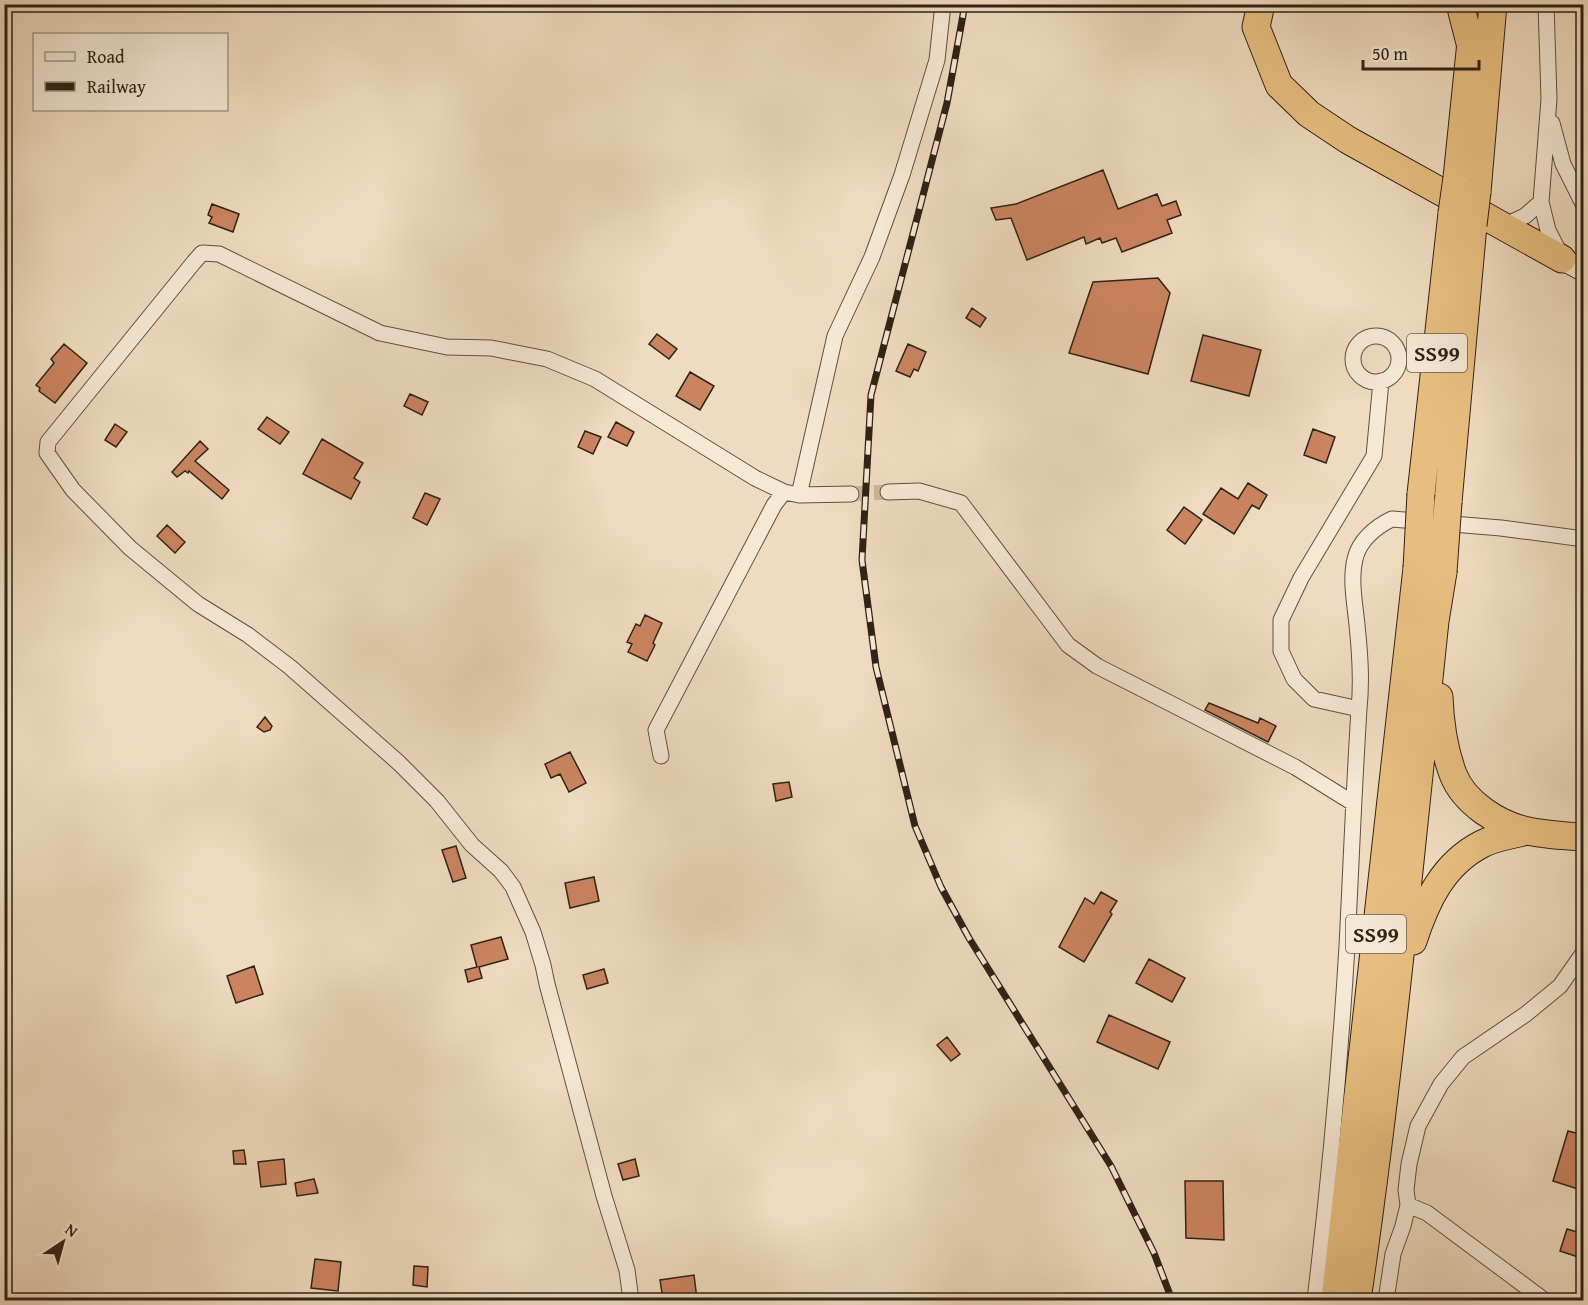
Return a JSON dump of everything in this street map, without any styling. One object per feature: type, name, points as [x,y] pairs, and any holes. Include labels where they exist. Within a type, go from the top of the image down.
[{"type":"highway","points":[[1261,4],[1256,27],[1279,85],[1309,114],[1348,140],[1573,265]]},
{"type":"highway","points":[[1460,4],[1471,47]]},
{"type":"highway","name":"SS99","points":[[1467,185],[1471,47],[1475,4]]},
{"type":"highway","name":"SS99","points":[[1357,1300],[1396,996],[1435,621],[1422,494],[1493,4]]},
{"type":"highway","name":"SS99","points":[[1335,1300],[1430,570],[1448,502],[1463,219]]},
{"type":"highway","points":[[1435,621],[1440,721],[1453,776],[1472,802],[1492,818],[1527,831],[1584,837]]},
{"type":"highway","points":[[1396,996],[1424,907],[1450,866],[1483,843],[1527,831]]},
{"type":"street","points":[[661,756],[656,730],[774,505],[791,494],[835,336],[872,257],[902,175],[937,60],[943,4]]},
{"type":"street","points":[[1546,4],[1549,99],[1554,134],[1563,164],[1584,207]]},
{"type":"street","points":[[1549,99],[1540,202],[1548,230],[1573,265]]},
{"type":"street","points":[[1503,226],[1524,216],[1540,202]]},
{"type":"street","points":[[632,1300],[627,1270],[604,1196],[543,964],[533,932],[513,887],[501,871],[472,845],[437,801],[399,762],[290,668],[248,635],[198,604],[130,548],[73,490],[46,453],[48,442],[202,253],[219,254],[380,333],[447,348],[491,348],[547,359],[595,379],[755,478],[791,494],[851,494]]},
{"type":"street","points":[[1359,709],[1314,699],[1294,680],[1281,651],[1281,620],[1301,578],[1374,456],[1381,381]]},
{"type":"street","points":[[888,492],[919,491],[961,504],[1068,645],[1097,666],[1295,767],[1353,803]]},
{"type":"street","points":[[1315,1300],[1329,1173],[1347,947],[1353,803],[1362,681],[1353,589],[1355,559],[1365,539],[1380,525],[1392,519],[1501,528],[1584,539]]},
{"type":"street","points":[[1386,1300],[1393,1254],[1408,1205],[1406,1190],[1408,1173],[1418,1126],[1441,1084],[1463,1057],[1526,1014],[1560,986],[1584,952]]},
{"type":"street","points":[[1408,1205],[1427,1213],[1544,1300]]},
{"type":"building","points":[[1103,170],[1118,209],[1157,194],[1162,206],[1176,201],[1181,215],[1167,220],[1172,233],[1122,252],[1116,238],[1102,243],[1100,238],[1086,244],[1084,237],[1027,260],[1011,218],[996,220],[991,208],[1016,204]]},
{"type":"building","points":[[212,204],[239,214],[233,232],[209,223],[212,217],[208,215]]},
{"type":"building","points":[[1158,278],[1170,293],[1148,374],[1069,353],[1093,282]]},
{"type":"building","points":[[972,308],[986,318],[980,327],[966,318]]},
{"type":"building","points":[[657,334],[677,349],[669,359],[649,344]]},
{"type":"building","points":[[1203,335],[1261,350],[1249,396],[1191,381]]},
{"type":"building","points":[[64,344],[87,363],[55,403],[39,391],[40,388],[36,385],[54,363],[51,359]]},
{"type":"building","points":[[908,344],[926,352],[918,371],[914,369],[910,377],[896,371]]},
{"type":"building","points":[[690,372],[714,386],[700,410],[676,396]]},
{"type":"building","points":[[410,394],[428,402],[422,415],[404,406]]},
{"type":"building","points":[[267,417],[289,432],[280,444],[258,429]]},
{"type":"building","points":[[616,422],[634,432],[627,446],[608,437]]},
{"type":"building","points":[[115,424],[127,432],[116,447],[105,440]]},
{"type":"building","points":[[1313,429],[1335,437],[1326,463],[1304,455]]},
{"type":"building","points":[[585,431],[601,437],[593,454],[578,447]]},
{"type":"building","points":[[322,439],[363,463],[354,478],[360,482],[351,499],[303,474]]},
{"type":"building","points":[[200,441],[208,449],[195,461],[229,490],[222,499],[189,471],[177,477],[172,472]]},
{"type":"building","points":[[1248,483],[1267,495],[1259,509],[1252,505],[1234,534],[1203,514],[1221,488],[1238,499]]},
{"type":"building","points":[[425,493],[440,499],[427,525],[413,518]]},
{"type":"building","points":[[1184,507],[1202,520],[1185,544],[1167,530]]},
{"type":"building","points":[[167,525],[185,542],[175,553],[157,536]]},
{"type":"building","points":[[645,615],[662,623],[647,661],[628,652],[632,644],[627,642],[636,624],[640,626]]},
{"type":"building","points":[[1209,703],[1258,723],[1260,718],[1276,726],[1268,742],[1205,710]]},
{"type":"building","points":[[265,717],[272,726],[270,730],[264,732],[257,727]]},
{"type":"building","points":[[570,752],[586,783],[569,792],[560,774],[551,778],[545,764]]},
{"type":"building","points":[[789,782],[792,797],[776,801],[773,784]]},
{"type":"building","points":[[456,846],[466,878],[453,882],[442,850]]},
{"type":"building","points":[[594,877],[599,901],[570,908],[565,883]]},
{"type":"building","points":[[1101,892],[1117,901],[1084,962],[1059,947],[1085,898],[1094,904]]},
{"type":"building","points":[[501,937],[508,959],[479,967],[482,978],[468,982],[465,970],[477,967],[471,945]]},
{"type":"building","points":[[1149,959],[1185,978],[1172,1002],[1136,983]]},
{"type":"building","points":[[254,966],[263,994],[236,1003],[227,976]]},
{"type":"building","points":[[604,969],[608,983],[587,989],[583,975]]},
{"type":"building","points":[[1109,1015],[1170,1042],[1158,1069],[1097,1042]]},
{"type":"building","points":[[947,1037],[960,1054],[951,1061],[937,1045]]},
{"type":"building","points":[[1568,1131],[1584,1135],[1584,1191],[1553,1181]]},
{"type":"building","points":[[244,1150],[246,1164],[234,1164],[233,1151]]},
{"type":"building","points":[[284,1159],[286,1184],[261,1187],[258,1162]]},
{"type":"building","points":[[635,1159],[639,1176],[623,1180],[618,1164]]},
{"type":"building","points":[[314,1179],[318,1193],[297,1196],[295,1183]]},
{"type":"building","points":[[1185,1181],[1223,1181],[1224,1240],[1186,1238]]},
{"type":"building","points":[[1567,1229],[1584,1234],[1584,1259],[1560,1251]]},
{"type":"building","points":[[315,1259],[341,1262],[338,1291],[311,1288]]},
{"type":"building","points":[[414,1266],[428,1267],[427,1287],[413,1285]]},
{"type":"building","points":[[694,1275],[697,1299],[663,1300],[660,1280]]},
{"type":"tunnel","points":[[851,494],[888,492]]},
{"type":"railway","points":[[965,4],[947,103],[871,395],[862,560],[876,667],[915,826],[941,887],[969,938],[1111,1166],[1154,1253],[1172,1300]]}]
